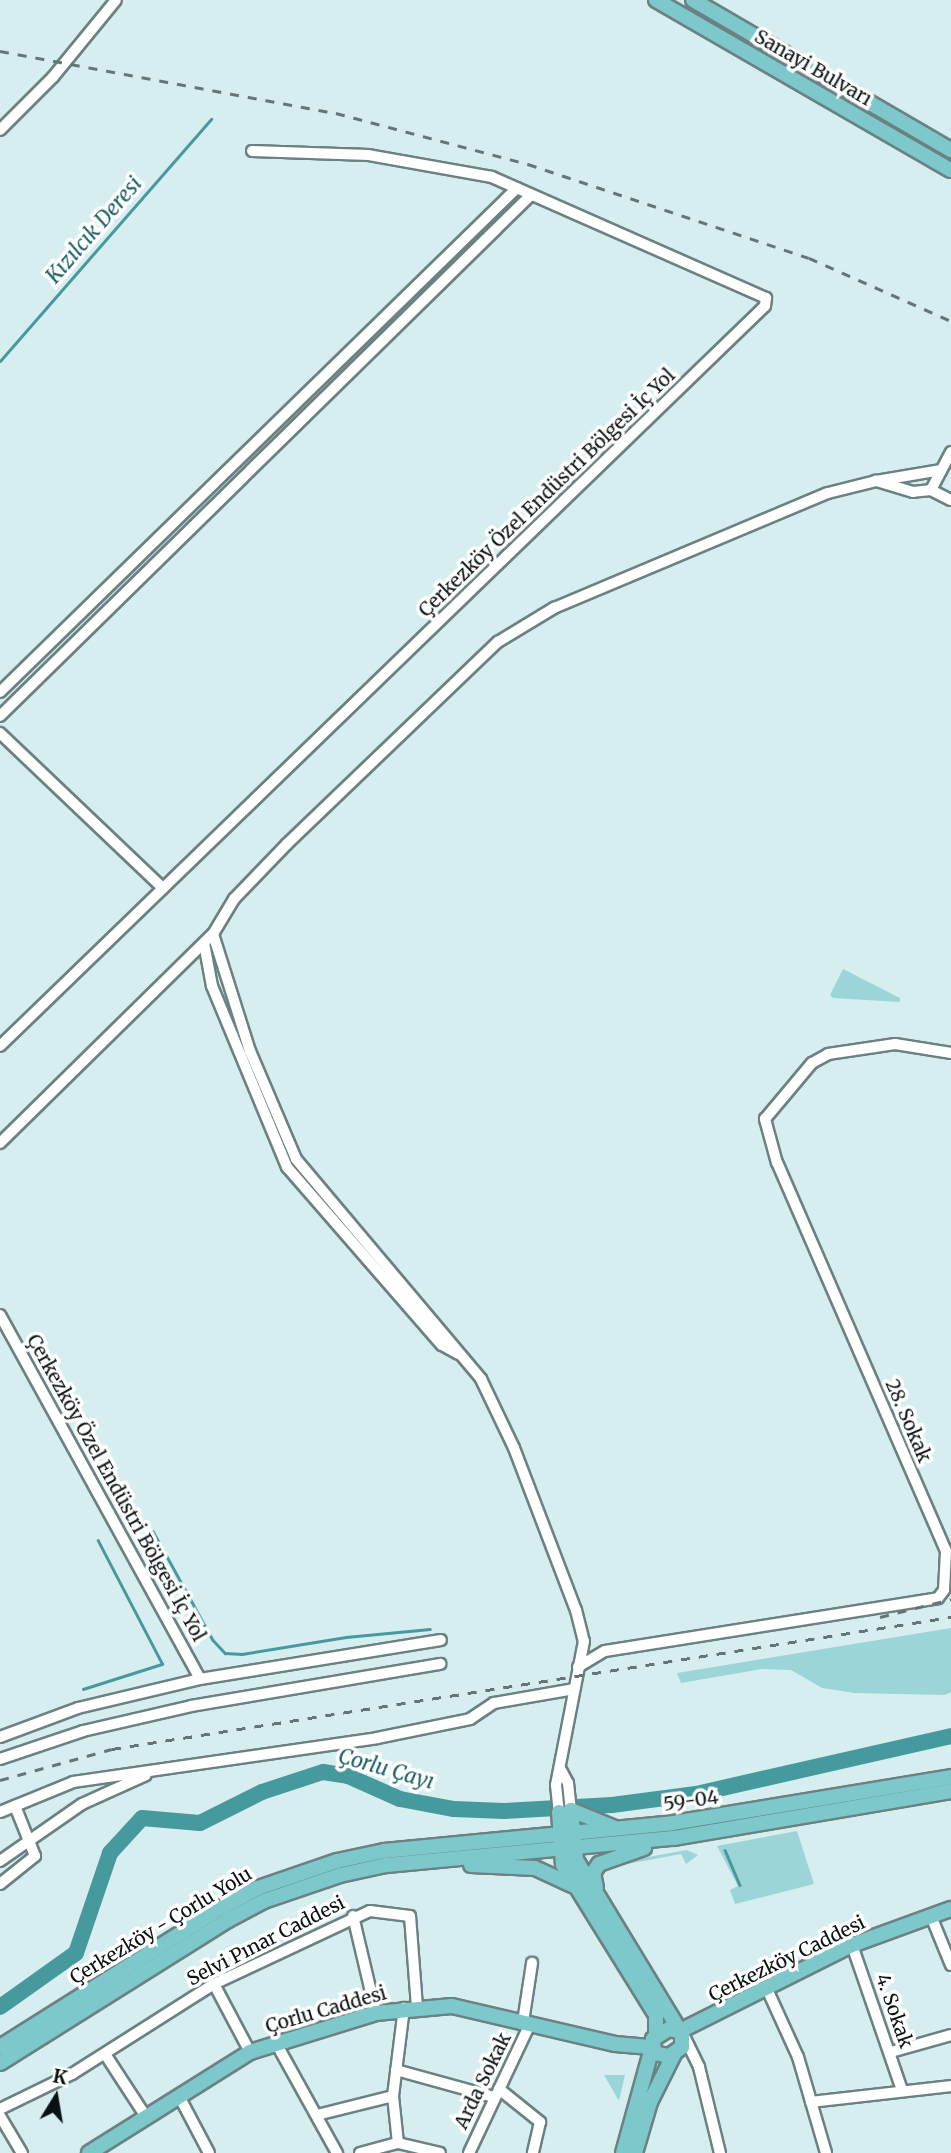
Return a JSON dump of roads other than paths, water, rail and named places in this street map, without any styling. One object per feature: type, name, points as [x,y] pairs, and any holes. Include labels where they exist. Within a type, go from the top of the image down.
[{"type":"main road","name":"Sanayi Bulvarı","points":[[656,0],[951,170]]},
{"type":"main road","name":"Sanayi Bulvarı","points":[[693,0],[951,150]]},
{"type":"main road","name":"59-04","points":[[0,2063],[264,1901],[340,1875],[434,1853],[521,1839],[568,1843],[620,1829],[818,1801],[951,1777]]},
{"type":"main road","name":"59-04","points":[[434,1853],[568,1843],[674,1839],[951,1791]]},
{"type":"main road","points":[[565,1811],[620,1829]]},
{"type":"main road","points":[[521,1839],[549,1825],[565,1811]]},
{"type":"main road","points":[[565,1811],[568,1843],[563,1865],[596,1903],[685,2033]]},
{"type":"main road","points":[[623,2153],[656,2015],[596,1903],[593,1877],[599,1864],[674,1839]]},
{"type":"main road","points":[[434,1853],[548,1871],[570,1883],[596,1903]]},
{"type":"main road","name":"Çerkezköy - Çorlu Yolu","points":[[0,2047],[258,1888],[337,1861],[434,1853]]},
{"type":"main road","name":"Çerkezköy Caddesi","points":[[685,2033],[852,1945],[951,1909]]},
{"type":"main road","name":"Çorlu Caddesi","points":[[89,2153],[109,2147],[146,2117],[250,2052],[376,2013],[411,2007],[452,2006],[615,2044],[649,2044]]},
{"type":"main road","points":[[649,2044],[669,2029],[685,2033]]},
{"type":"main road","points":[[635,2153],[650,2102],[685,2033]]},
{"type":"main road","points":[[649,2044],[663,2057],[674,2054]]},
{"type":"street","points":[[0,130],[53,77],[116,0]]},
{"type":"street","name":"Çerkezköy Özel Endüstri Bölgesi İç Yol","points":[[0,1046],[765,306],[766,298],[492,177],[369,155],[252,151]]},
{"type":"street","points":[[0,692],[517,188]]},
{"type":"street","points":[[0,716],[531,195]]},
{"type":"street","points":[[931,490],[951,452]]},
{"type":"street","points":[[0,1143],[213,934],[234,899],[287,844],[498,642],[526,622],[828,494],[876,481],[942,470]]},
{"type":"street","points":[[876,481],[914,492],[931,490],[951,500]]},
{"type":"street","points":[[0,733],[163,888]]},
{"type":"street","points":[[213,934],[250,1051],[296,1159],[481,1379],[514,1448],[576,1610],[584,1641],[561,1770],[565,1811]]},
{"type":"street","points":[[204,943],[212,986],[287,1167],[442,1345],[464,1357]]},
{"type":"street","name":"28. Sokak","points":[[578,1667],[606,1651],[938,1598],[944,1590],[946,1551],[777,1163],[765,1119],[812,1063],[828,1055],[895,1044],[951,1053]]},
{"type":"street","name":"Çerkezköy Özel Endüstri Bölgesi İç Yol","points":[[0,1315],[201,1679]]},
{"type":"street","points":[[0,1737],[78,1708],[201,1679],[441,1640]]},
{"type":"street","points":[[0,1759],[83,1731],[191,1706],[440,1664]]},
{"type":"street","points":[[0,1812],[73,1782],[377,1738],[471,1719],[494,1703],[574,1689]]},
{"type":"street","points":[[0,1861],[82,1804],[161,1768]]},
{"type":"street","points":[[0,1884],[35,1856],[15,1805]]},
{"type":"street","name":"Selvi Pınar Caddesi","points":[[0,2109],[104,2054],[214,1984],[353,1916],[370,1911],[410,1916],[411,2007]]},
{"type":"street","points":[[353,1916],[376,2013]]},
{"type":"street","points":[[931,1916],[951,1965]]},
{"type":"street","name":"4. Sokak","points":[[852,1945],[902,2090]]},
{"type":"street","name":"Arda Sokak","points":[[469,2153],[527,2023],[532,1963]]},
{"type":"street","points":[[214,1984],[250,2052]]},
{"type":"street","points":[[767,1989],[798,2057],[826,2153]]},
{"type":"street","points":[[398,2143],[393,2096],[411,2007]]},
{"type":"street","points":[[685,2033],[699,2067],[720,2153]]},
{"type":"street","points":[[891,2052],[951,2035]]},
{"type":"street","points":[[276,2043],[337,2153]]},
{"type":"street","points":[[104,2054],[146,2117]]},
{"type":"street","points":[[674,2054],[688,2056],[699,2067]]},
{"type":"street","points":[[397,2070],[496,2093],[540,2122],[533,2153]]},
{"type":"street","points":[[811,2102],[951,2086]]},
{"type":"street","points":[[179,2096],[209,2153]]},
{"type":"street","points":[[317,2115],[393,2096]]},
{"type":"street","points":[[0,2116],[22,2153]]},
{"type":"street","points":[[360,2153],[398,2143],[440,2153]]},
{"type":"waterway","name":"Kızılcık Deresi","points":[[0,361],[211,119]]},
{"type":"waterway","points":[[153,1531],[213,1640],[225,1653],[242,1654],[346,1637],[430,1629]]},
{"type":"waterway","points":[[83,1689],[162,1664],[98,1541]]},
{"type":"waterway","name":"Çorlu Çayı","points":[[0,2007],[76,1953],[110,1853],[142,1818],[200,1823],[262,1792],[323,1772],[348,1776],[400,1799],[454,1809],[504,1811],[612,1805],[696,1794],[951,1736]]},
{"type":"waterway","points":[[725,1850],[740,1885]]},
{"type":"railway","points":[[0,51],[336,113],[528,164],[809,258],[951,321]]},
{"type":"railway","points":[[880,1617],[951,1599]]},
{"type":"railway","points":[[0,1780],[112,1749],[951,1617]]}]
